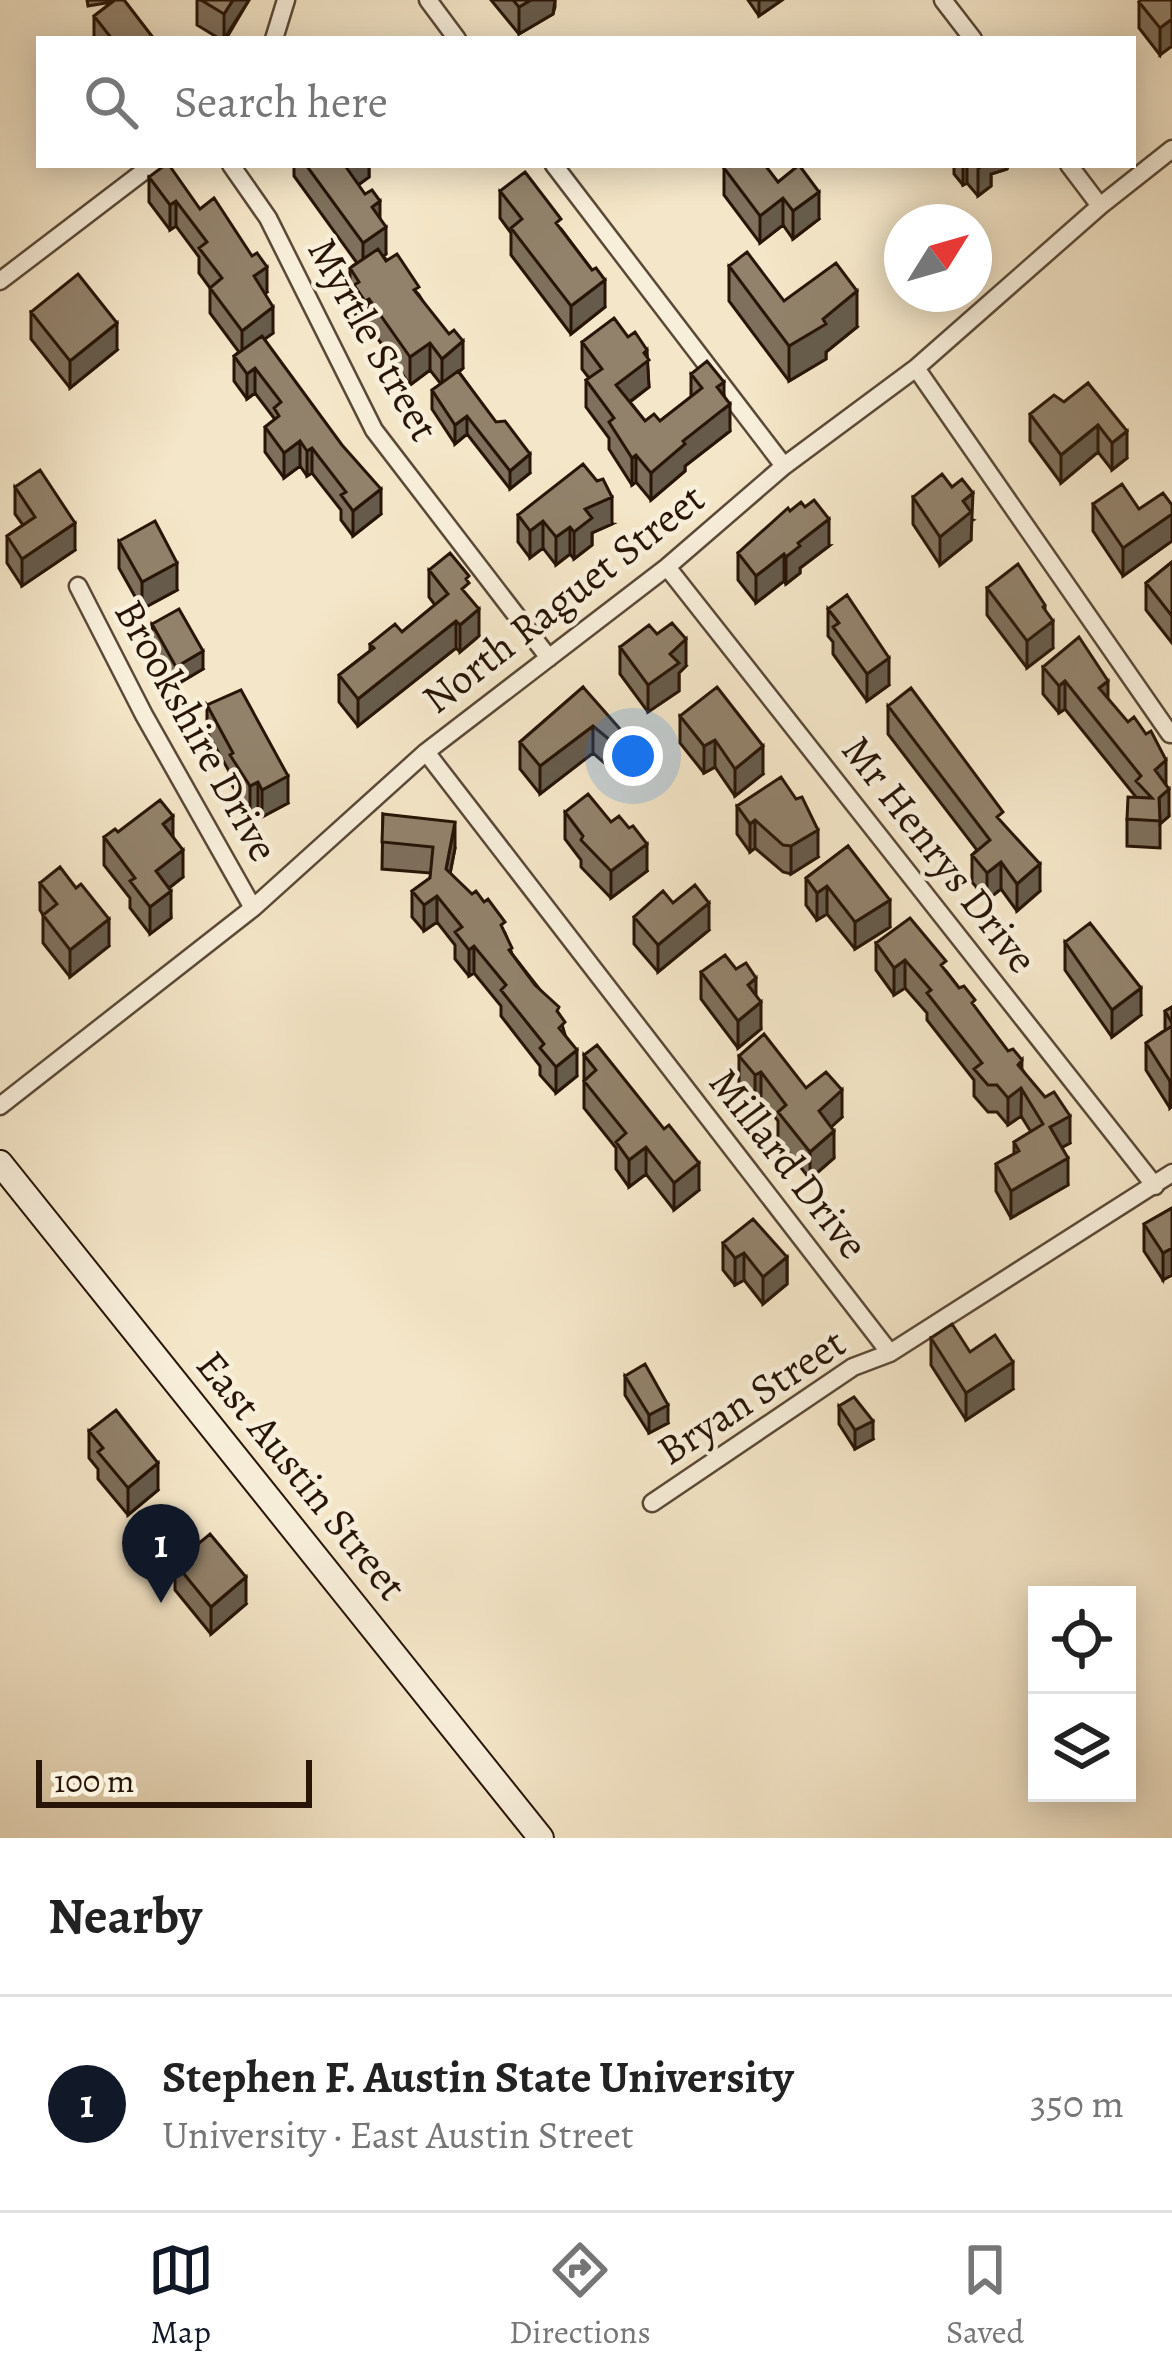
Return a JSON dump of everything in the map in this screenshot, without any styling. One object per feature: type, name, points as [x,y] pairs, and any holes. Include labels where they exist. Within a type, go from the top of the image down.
[{"type":"main road","name":"East Austin Street","points":[[0,1163],[541,1838]]},
{"type":"street","points":[[275,36],[286,0]]},
{"type":"street","points":[[428,0],[455,36]]},
{"type":"street","points":[[943,0],[971,36]]},
{"type":"street","name":"North Raguet Street","points":[[0,1106],[253,908],[426,752],[668,567],[784,466],[916,368],[1172,149]]},
{"type":"street","points":[[0,281],[148,168]]},
{"type":"street","name":"Myrtle Street","points":[[234,168],[268,218],[374,430],[549,658]]},
{"type":"street","points":[[556,168],[784,466]]},
{"type":"street","points":[[1071,168],[1100,206]]},
{"type":"street","points":[[916,368],[1170,734]]},
{"type":"street","name":"Mr Henrys Drive","points":[[668,567],[1155,1186]]},
{"type":"street","name":"Brookshire Drive","points":[[78,586],[144,716],[253,908]]},
{"type":"street","name":"Millard Drive","points":[[426,752],[890,1353]]},
{"type":"street","points":[[890,1353],[1172,1173]]},
{"type":"street","name":"Bryan Street","points":[[652,1503],[853,1367],[890,1353]]},
{"type":"building","points":[[115,0],[124,0],[152,36],[110,36],[94,16]]},
{"type":"building","points":[[201,0],[233,0],[224,14]]},
{"type":"building","points":[[1141,0],[1172,0],[1172,19],[1160,28]]},
{"type":"building","points":[[161,168],[171,168],[200,209],[214,198],[252,256],[257,253],[267,267],[254,276],[273,307],[242,331],[210,288],[222,278],[199,248],[207,242],[176,201],[170,205],[149,177]]},
{"type":"building","points":[[308,168],[347,168],[365,194],[372,190],[380,201],[372,207],[386,227],[363,243]]},
{"type":"building","points":[[724,168],[767,168],[778,182],[801,168],[819,192],[793,211],[783,198],[760,216]]},
{"type":"building","points":[[525,172],[561,219],[556,223],[605,280],[571,306],[511,228],[522,219],[500,191]]},
{"type":"building","points":[[378,249],[386,261],[397,254],[419,287],[414,290],[449,334],[454,330],[463,341],[442,359],[430,343],[410,357],[354,285],[359,282],[350,268]]},
{"type":"building","points":[[747,252],[784,301],[836,263],[857,291],[823,319],[826,324],[789,346],[729,266]]},
{"type":"building","points":[[78,274],[117,323],[70,361],[31,312]]},
{"type":"building","points":[[614,318],[628,337],[635,332],[647,350],[649,360],[616,385],[645,421],[654,414],[660,421],[702,388],[691,374],[707,361],[724,382],[717,387],[730,404],[651,473],[636,455],[632,458],[609,422],[614,418],[586,380],[602,369],[582,342]]},
{"type":"building","points":[[262,336],[342,445],[381,489],[353,511],[341,495],[346,492],[312,448],[307,451],[300,441],[284,453],[265,427],[279,416],[274,408],[281,402],[255,368],[247,374],[234,356]]},
{"type":"building","points":[[458,371],[496,422],[505,421],[530,454],[510,471],[467,416],[455,425],[432,390]]},
{"type":"building","points":[[1088,383],[1127,431],[1112,443],[1098,425],[1061,455],[1030,414],[1054,395],[1064,402]]},
{"type":"building","points":[[583,464],[597,481],[603,479],[612,497],[585,509],[592,518],[574,532],[570,527],[556,537],[543,521],[530,531],[518,515]]},
{"type":"building","points":[[40,470],[75,523],[22,559],[7,536],[35,517],[15,487]]},
{"type":"building","points":[[942,474],[952,487],[962,479],[973,493],[963,501],[971,512],[940,537],[913,497]]},
{"type":"building","points":[[1122,484],[1139,509],[1163,493],[1172,505],[1172,514],[1123,548],[1093,504]]},
{"type":"building","points":[[814,500],[829,519],[756,576],[738,553],[788,508],[801,502],[805,507]]},
{"type":"building","points":[[155,521],[177,563],[142,582],[119,541]]},
{"type":"building","points":[[450,553],[469,576],[462,589],[479,609],[460,625],[456,621],[358,699],[339,675],[374,648],[370,644],[395,624],[402,632],[448,594],[429,570]]},
{"type":"building","points":[[1172,562],[1172,616],[1146,583]]},
{"type":"building","points":[[1018,564],[1053,621],[1027,641],[987,588]]},
{"type":"building","points":[[847,595],[889,658],[867,674],[833,627],[839,623],[828,609]]},
{"type":"building","points":[[179,609],[203,651],[176,667],[152,624]]},
{"type":"building","points":[[672,623],[686,639],[670,654],[679,663],[648,685],[620,647],[649,625],[657,634]]},
{"type":"building","points":[[1079,637],[1108,681],[1099,688],[1128,722],[1134,717],[1146,734],[1151,731],[1166,760],[1155,770],[1169,789],[1159,798],[1160,821],[1127,819],[1128,797],[1152,798],[1136,781],[1141,776],[1065,681],[1059,686],[1043,667]]},
{"type":"building","points":[[583,687],[627,737],[617,746],[593,726],[540,766],[520,742]]},
{"type":"building","points":[[717,687],[763,746],[735,769],[715,740],[704,746],[680,716]]},
{"type":"building","points":[[911,688],[1003,812],[997,817],[1040,864],[1017,884],[1001,862],[987,873],[972,855],[990,840],[888,706]]},
{"type":"building","points":[[241,690],[288,776],[262,790],[258,782],[250,786],[207,705]]},
{"type":"building","points":[[781,777],[796,799],[802,797],[818,830],[791,846],[783,845],[755,820],[750,824],[737,806]]},
{"type":"building","points":[[588,794],[611,822],[619,816],[647,844],[611,871],[581,840],[583,836],[565,812]]},
{"type":"building","points":[[160,800],[173,816],[163,824],[183,850],[156,871],[171,891],[150,907],[104,837]]},
{"type":"building","points":[[383,814],[455,822],[446,869],[472,894],[476,891],[484,902],[488,899],[505,922],[501,925],[509,950],[559,1007],[565,1022],[559,1028],[577,1050],[556,1067],[540,1048],[544,1044],[501,990],[506,985],[474,946],[469,950],[455,932],[462,927],[437,896],[424,905],[412,891],[430,878],[433,847],[382,842]]},
{"type":"building","points":[[848,846],[890,900],[855,922],[827,886],[817,893],[806,878]]},
{"type":"building","points":[[60,867],[76,888],[81,884],[109,919],[70,950],[43,915],[57,904],[40,883]]},
{"type":"building","points":[[695,885],[709,903],[658,945],[634,917],[663,891],[673,903]]},
{"type":"building","points":[[910,918],[946,961],[941,965],[959,988],[964,986],[975,1000],[972,1003],[1008,1051],[1013,1049],[1022,1060],[1018,1065],[1045,1097],[1054,1092],[1070,1116],[1050,1127],[1068,1158],[1011,1191],[996,1164],[1019,1151],[1014,1142],[1043,1124],[1021,1088],[1008,1098],[997,1085],[988,1085],[974,1069],[982,1063],[927,993],[931,990],[905,960],[894,968],[876,943]]},
{"type":"building","points":[[1090,923],[1141,988],[1112,1010],[1065,942]]},
{"type":"building","points":[[725,955],[736,969],[746,963],[756,978],[748,985],[761,1002],[738,1021],[701,972]]},
{"type":"building","points":[[1172,1026],[1172,1079],[1170,1081],[1146,1043]]},
{"type":"building","points":[[764,1034],[806,1088],[826,1072],[842,1090],[819,1111],[834,1131],[810,1152],[778,1112],[786,1105],[761,1072],[755,1075],[739,1056]]},
{"type":"building","points":[[597,1045],[664,1129],[669,1125],[699,1163],[674,1183],[646,1147],[629,1160],[616,1142],[626,1133],[584,1081],[596,1070],[584,1055]]},
{"type":"building","points":[[1172,1208],[1172,1248],[1163,1253],[1144,1224]]},
{"type":"building","points":[[753,1219],[787,1257],[763,1277],[744,1253],[735,1258],[723,1243]]},
{"type":"building","points":[[952,1324],[970,1352],[995,1335],[1013,1362],[966,1393],[931,1338]]},
{"type":"building","points":[[645,1364],[668,1405],[649,1415],[625,1376]]},
{"type":"building","points":[[854,1397],[873,1421],[855,1430],[839,1406]]},
{"type":"building","points":[[116,1410],[158,1463],[128,1488],[98,1452],[103,1448],[89,1431]]},
{"type":"building","points":[[210,1534],[246,1577],[211,1607],[175,1563]]},
{"type":"place","name":"Stephen F. Austin State University","points":[[161,1603]]}]
